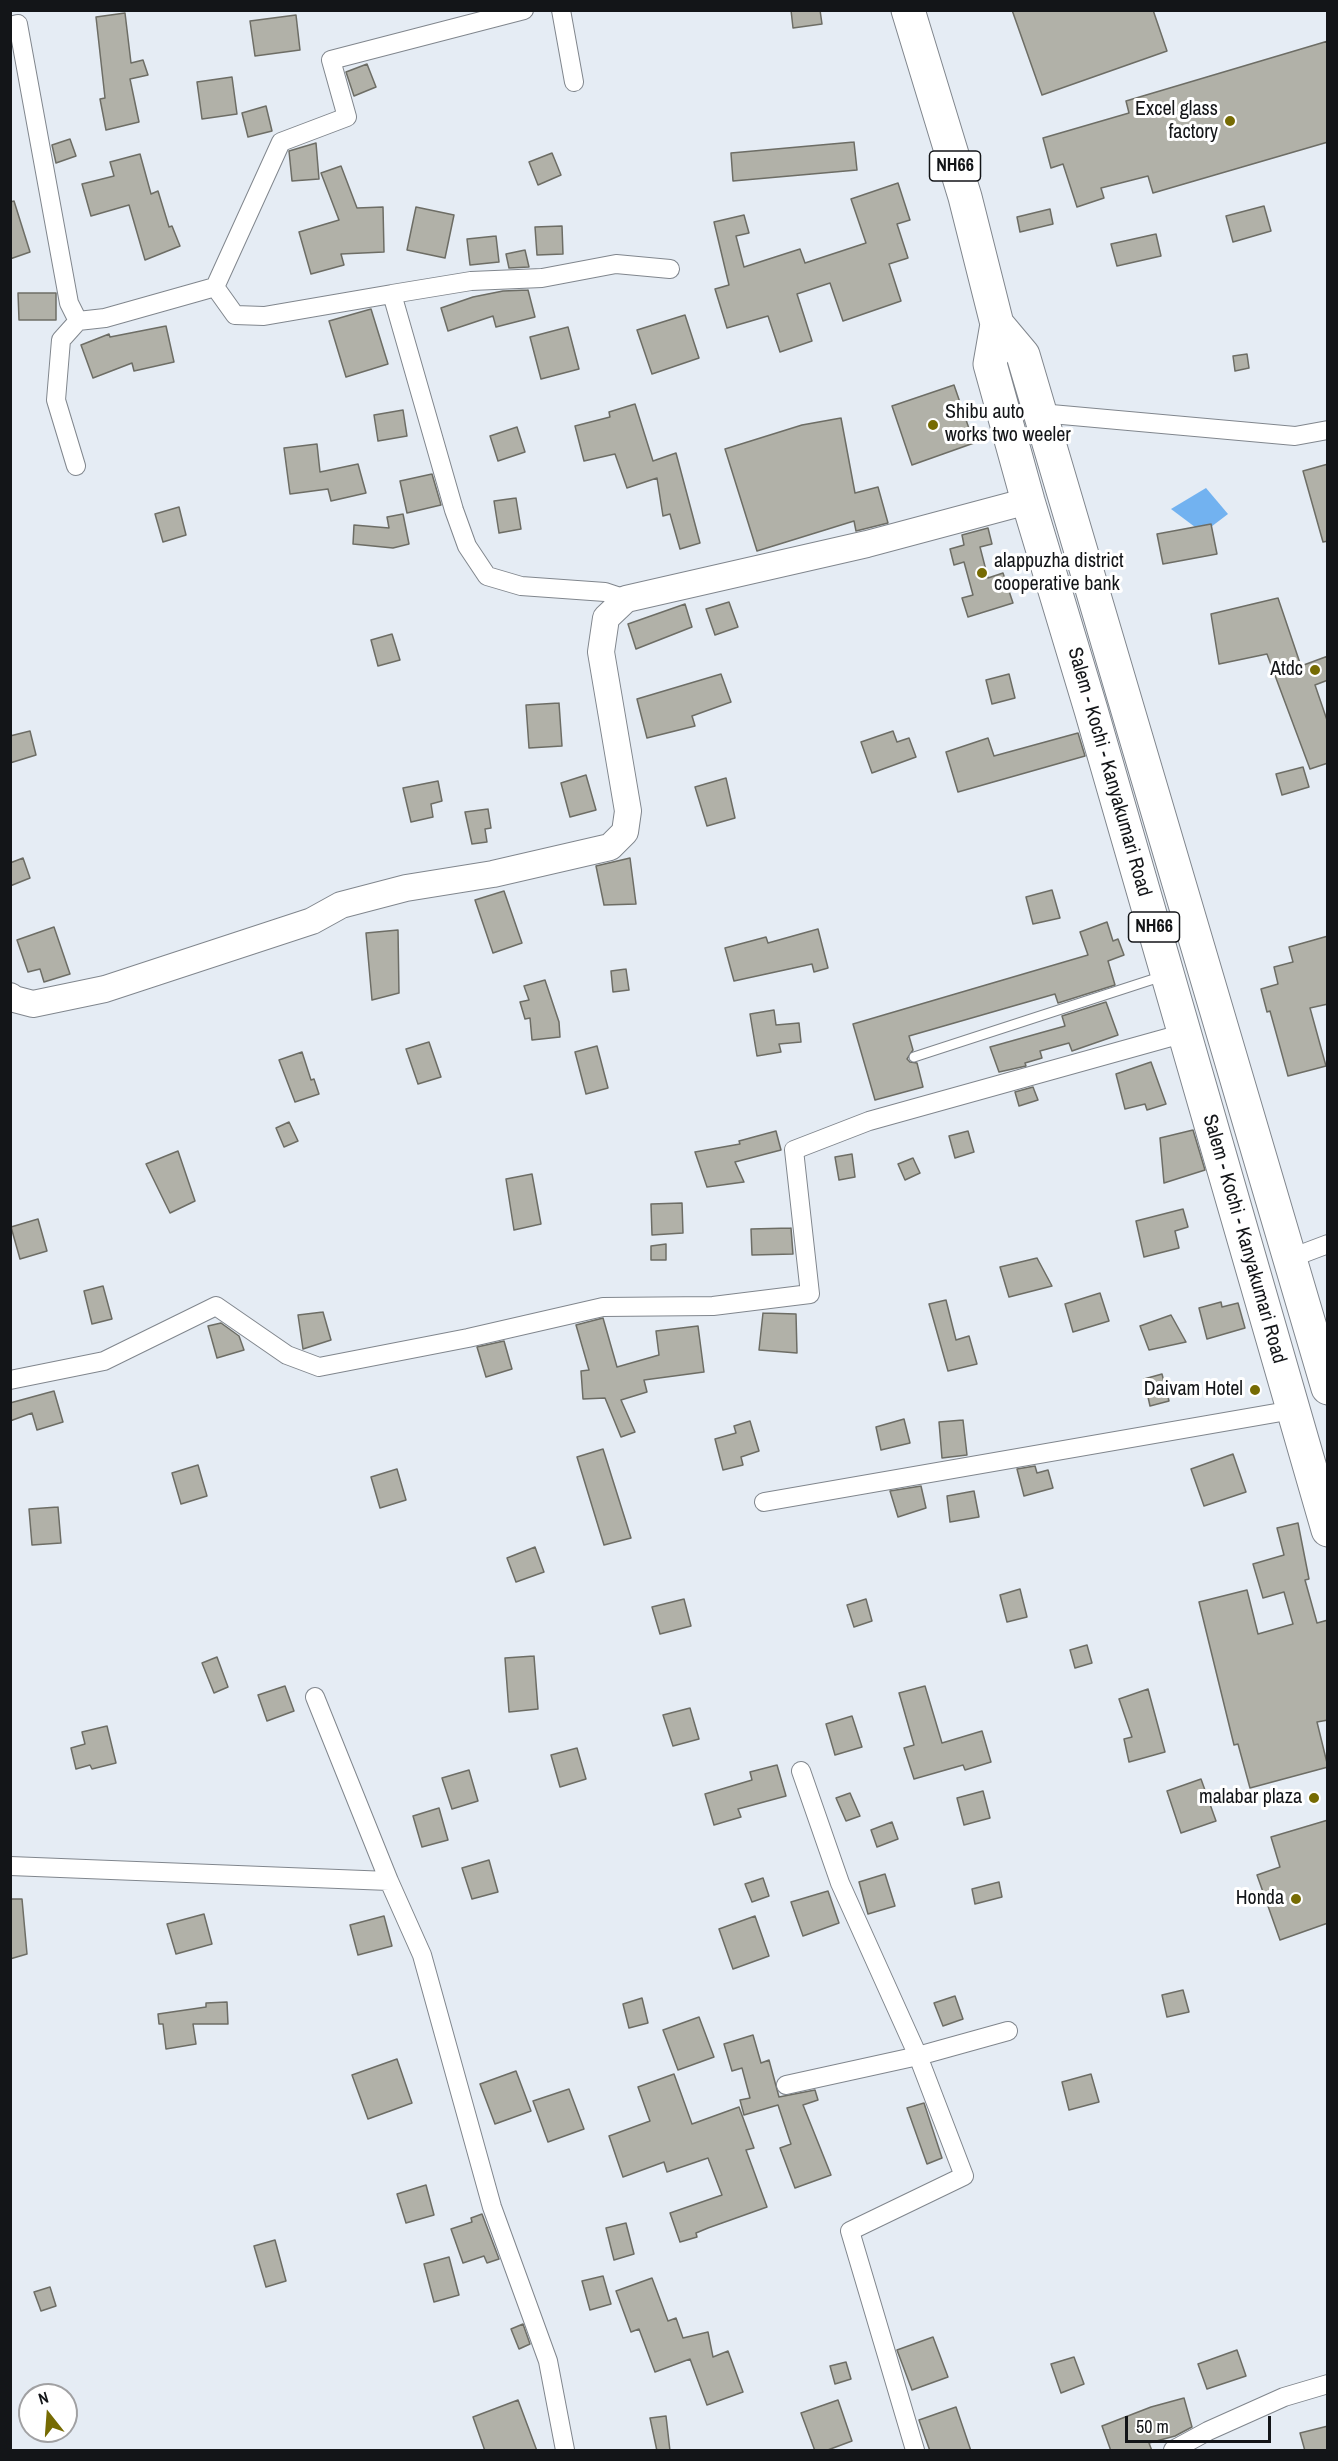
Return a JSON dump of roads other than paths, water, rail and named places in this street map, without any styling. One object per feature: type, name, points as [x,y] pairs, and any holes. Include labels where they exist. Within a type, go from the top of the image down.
[{"type":"highway","name":"Salem - Kochi - Kanyakumari Road","points":[[908,10],[965,197],[997,324],[990,364],[1328,1530]]},
{"type":"highway","name":"Salem - Kochi - Kanyakumari Road","points":[[997,324],[1023,355],[1328,1388]]},
{"type":"street","points":[[76,466],[56,400],[62,340],[78,321],[105,318],[215,287],[281,142],[347,117],[331,60],[524,10]]},
{"type":"street","points":[[561,10],[574,82]]},
{"type":"street","points":[[10,26],[18,24],[69,303],[78,321]]},
{"type":"street","points":[[215,287],[235,315],[264,316],[471,281],[542,278],[616,264],[670,269]]},
{"type":"street","points":[[392,294],[454,510],[467,546],[487,576],[521,586],[616,596],[867,544],[1028,501]]},
{"type":"street","points":[[1040,413],[1294,436],[1328,430]]},
{"type":"street","points":[[18,1004],[105,989],[312,921],[341,905],[406,888],[493,874],[610,847],[625,832],[628,811],[601,652],[606,618],[616,596]]},
{"type":"street","points":[[10,1380],[104,1360],[216,1306],[287,1355],[319,1368],[468,1338],[603,1307],[713,1306],[810,1294],[794,1149],[869,1120],[1185,1033]]},
{"type":"street","points":[[1290,1258],[1328,1244]]},
{"type":"street","points":[[764,1502],[1293,1410]]},
{"type":"street","points":[[315,1697],[389,1881],[422,1954],[492,2207],[548,2361],[565,2451]]},
{"type":"street","points":[[801,1771],[840,1883],[918,2056],[964,2176],[850,2231],[915,2451]]},
{"type":"street","points":[[10,1866],[389,1881]]},
{"type":"street","points":[[786,2085],[918,2056],[1008,2031]]},
{"type":"street","points":[[1173,2451],[1208,2431],[1284,2397],[1328,2384]]},
{"type":"lane","points":[[914,1057],[1168,974]]},
{"type":"water","points":[[1206,488],[1228,514],[1203,533],[1171,509]]},
{"type":"place","name":"Excel glass factory","points":[[1230,121]]},
{"type":"place","name":"Shibu auto works two weeler","points":[[933,425]]},
{"type":"place","name":"alappuzha district cooperative bank","points":[[982,573]]},
{"type":"place","name":"Atdc","points":[[1315,670]]},
{"type":"place","name":"Daivam Hotel","points":[[1255,1390]]},
{"type":"place","name":"malabar plaza","points":[[1314,1798]]},
{"type":"place","name":"Honda","points":[[1296,1899]]}]
